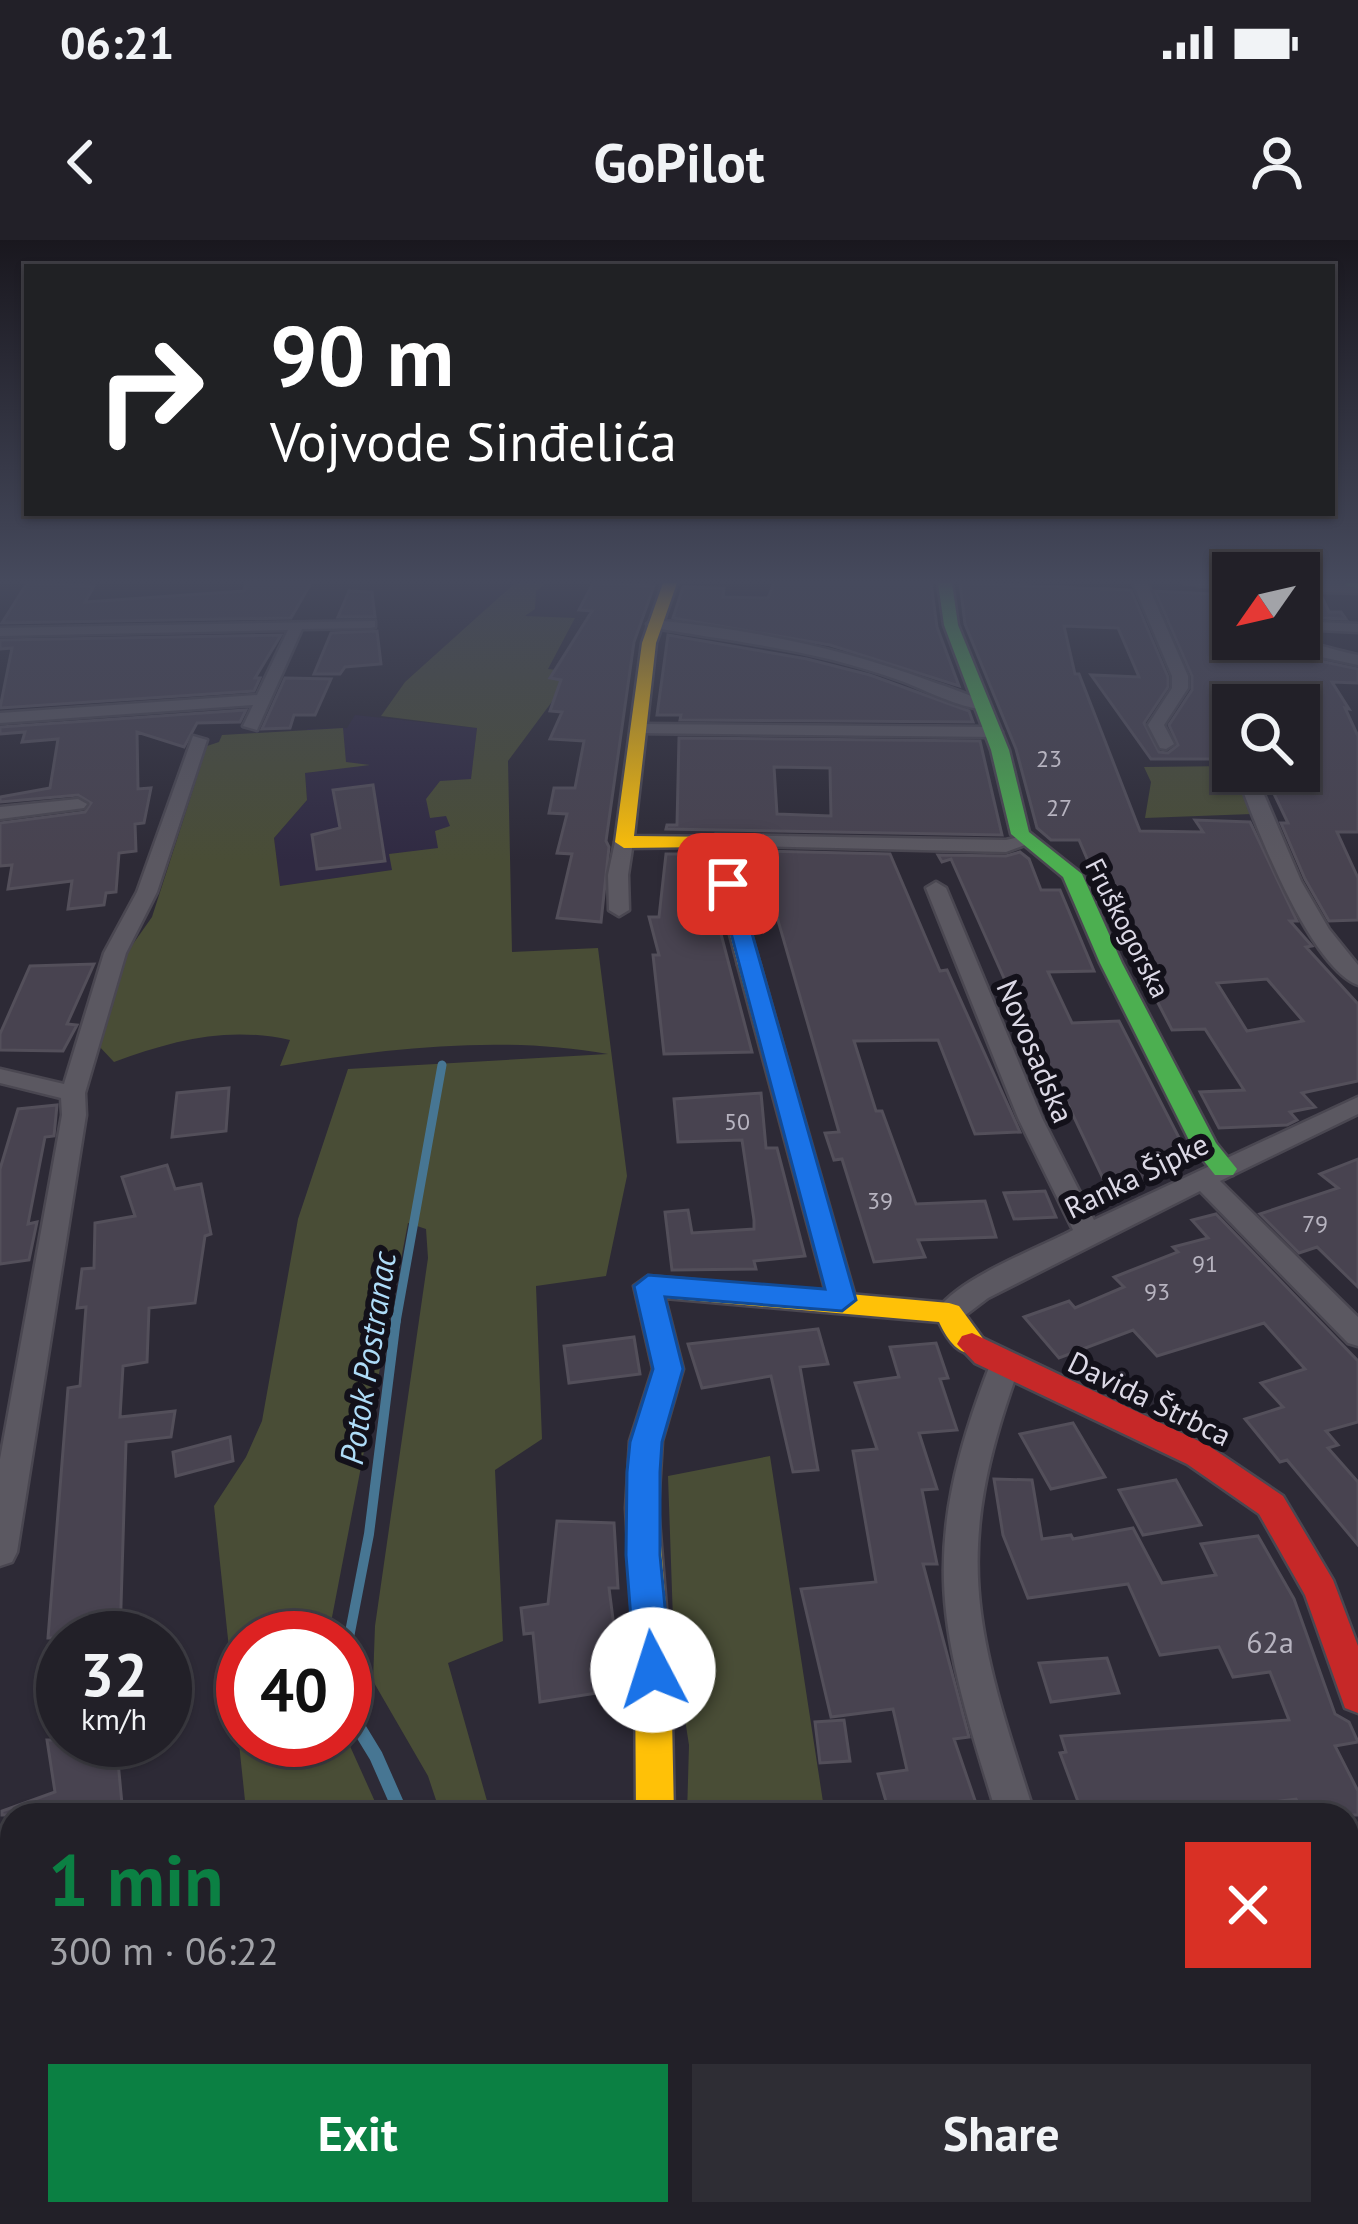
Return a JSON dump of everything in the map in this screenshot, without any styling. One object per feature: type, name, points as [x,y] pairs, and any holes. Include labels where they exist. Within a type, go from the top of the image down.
[{"type":"street","points":[[251,726],[273,676]]},
{"type":"street","points":[[619,910],[618,874],[647,676]]},
{"type":"street","points":[[886,676],[988,720]]},
{"type":"street","points":[[971,676],[1020,834],[1027,842]]},
{"type":"street","points":[[1166,744],[1156,725],[1180,688],[1180,676]]},
{"type":"street","points":[[0,718],[263,699]]},
{"type":"street","points":[[640,729],[988,720]]},
{"type":"street","points":[[0,1552],[74,1115],[73,1093],[115,953],[147,892],[199,740]]},
{"type":"street","points":[[1253,792],[1285,872],[1310,918],[1358,978]]},
{"type":"street","points":[[0,813],[78,803]]},
{"type":"street","points":[[715,841],[842,1300]]},
{"type":"street","points":[[624,842],[1006,846],[1027,842]]},
{"type":"street","name":"Fruškogorska","points":[[1027,842],[1072,874],[1111,963],[1205,1145],[1214,1174]]},
{"type":"street","name":"Novosadska","points":[[936,888],[1038,1136],[1088,1234]]},
{"type":"street","points":[[0,1076],[73,1093]]},
{"type":"street","name":"Ranka Šipke","points":[[949,1313],[978,1291],[1088,1234],[1358,1104]]},
{"type":"street","points":[[1214,1174],[1358,1335]]},
{"type":"street","points":[[655,1803],[653,1670],[642,1508],[646,1442],[668,1369],[648,1286],[949,1313]]},
{"type":"street","name":"Davida Štrbca","points":[[949,1313],[969,1343],[1005,1365],[1198,1454],[1270,1505],[1288,1528],[1321,1591],[1358,1696]]},
{"type":"street","points":[[1005,1365],[971,1465],[958,1571],[974,1668],[1013,1803]]},
{"type":"shaded area","points":[[355,715],[477,728],[462,860],[280,886],[274,838],[307,800],[305,773],[313,772],[307,729],[347,728]]},
{"type":"green space","points":[[412,676],[571,676],[508,761],[512,952],[598,948],[627,1176],[606,1276],[536,1286],[542,1439],[495,1470],[503,1641],[448,1663],[488,1803],[437,1803],[428,1776],[373,1681],[375,1626],[428,1258],[426,1229],[408,1223],[333,1611],[225,1611],[214,1506],[246,1457],[262,1421],[298,1219],[348,1069],[608,1054],[527,1045],[444,1046],[280,1066],[290,1040],[267,1036],[201,1038],[114,1062],[98,1045],[128,951],[152,917],[207,746],[219,742],[222,735],[343,728],[346,762],[370,765],[305,773],[307,800],[274,838],[280,886],[392,870],[389,854],[438,848],[435,831],[450,826],[446,816],[430,818],[426,799],[440,781],[471,779],[477,728],[381,716]]},
{"type":"green space","points":[[1212,766],[1212,792],[1243,792],[1252,814],[1145,818],[1151,782],[1144,767]]},
{"type":"green space","points":[[770,1456],[823,1803],[687,1803],[689,1745],[674,1649],[668,1476]]},
{"type":"green space","points":[[241,1767],[359,1767],[376,1803],[245,1803]]},
{"type":"building","points":[[6,676],[260,678],[254,691],[0,708]]},
{"type":"building","points":[[629,676],[606,841],[601,922],[557,918],[572,854],[557,853],[567,814],[549,813],[554,788],[575,788],[584,741],[550,739],[562,712],[550,711],[561,680],[550,678]]},
{"type":"building","points":[[662,676],[872,676],[969,711],[973,722],[680,720],[681,715],[657,715]]},
{"type":"building","points":[[926,676],[955,676],[959,686]]},
{"type":"building","points":[[986,676],[1080,676],[1140,831],[1203,832],[1195,820],[1250,822],[1297,921],[1290,921],[1312,946],[1306,947],[1358,1004],[1358,1081],[1302,1093],[1315,1107],[1290,1112],[1297,1120],[1287,1125],[1219,1128],[1200,1092],[1244,1090],[1205,1029],[1172,1030],[1141,970],[1131,961],[1079,840],[1051,840],[1037,828],[1016,749]],"holes":[[[1267,979],[1303,1021],[1247,1031],[1217,983]]]},
{"type":"building","points":[[1091,676],[1167,676],[1168,687],[1144,723],[1159,752],[1168,753],[1178,745],[1169,725],[1192,690],[1192,676],[1358,676],[1358,683],[1332,682],[1349,709],[1345,708],[1358,736],[1358,832],[1337,832],[1358,878],[1358,920],[1329,921],[1305,879],[1273,792],[1320,792],[1320,684],[1212,684],[1212,759],[1151,759]]},
{"type":"building","points":[[285,678],[331,679],[315,715],[294,715],[290,728],[262,729]]},
{"type":"building","points":[[246,710],[240,722],[197,723],[184,747],[137,732],[138,789],[151,788],[144,823],[135,824],[136,851],[119,853],[116,892],[106,893],[104,905],[68,909],[72,881],[8,889],[12,865],[0,866],[0,823],[85,812],[91,803],[78,795],[0,802],[0,797],[50,788],[58,739],[22,742],[25,732],[0,734],[0,727]]},
{"type":"building","points":[[679,738],[980,741],[1002,835],[666,829],[677,825]],"holes":[[[774,767],[830,768],[831,816],[777,814]]]},
{"type":"building","points":[[373,785],[385,861],[317,869],[312,835],[340,828],[333,790]]},
{"type":"building","points":[[758,851],[890,854],[940,971],[947,970],[1020,1132],[975,1134],[938,1040],[854,1041],[876,1111],[882,1111],[916,1204],[985,1201],[996,1237],[918,1240],[925,1257],[874,1262],[842,1159],[834,1160],[825,1133],[839,1132]]},
{"type":"building","points":[[1020,852],[1029,859],[1041,890],[1060,890],[1094,971],[1048,972],[1072,1023],[1119,1021],[1191,1161],[1140,1161],[1153,1182],[1107,1187],[1055,1077],[1048,1077],[951,859],[942,862],[938,855]]},
{"type":"building","points":[[666,854],[700,854],[752,1052],[664,1054],[653,955],[659,955],[649,917],[659,917]]},
{"type":"building","points":[[94,964],[67,1024],[77,1025],[63,1051],[0,1050],[0,1034],[30,966]]},
{"type":"building","points":[[229,1088],[226,1131],[172,1137],[177,1093]]},
{"type":"building","points":[[761,1093],[766,1148],[777,1148],[805,1256],[754,1261],[756,1269],[672,1270],[665,1212],[688,1210],[692,1233],[754,1229],[742,1140],[678,1142],[674,1099]]},
{"type":"building","points":[[57,1105],[54,1136],[45,1137],[28,1224],[37,1222],[29,1260],[0,1264],[0,1169],[18,1109]]},
{"type":"building","points":[[1358,1159],[1358,1287],[1317,1247],[1299,1253],[1260,1214],[1338,1188],[1320,1174]]},
{"type":"building","points":[[167,1165],[175,1189],[201,1184],[211,1234],[205,1236],[195,1303],[149,1308],[147,1362],[123,1366],[120,1417],[175,1411],[171,1437],[126,1442],[121,1611],[50,1611],[68,1388],[80,1386],[86,1307],[77,1308],[82,1269],[94,1268],[95,1223],[135,1216],[122,1177]]},
{"type":"building","points":[[1045,1191],[1056,1217],[1014,1219],[1004,1193]]},
{"type":"building","points":[[1216,1214],[1358,1361],[1358,1422],[1326,1431],[1338,1445],[1328,1448],[1358,1482],[1358,1545],[1287,1460],[1280,1462],[1245,1419],[1283,1407],[1261,1383],[1305,1369],[1264,1323],[1157,1356],[1133,1330],[1059,1358],[1024,1317],[1069,1301],[1075,1308],[1124,1287],[1114,1277],[1178,1252],[1173,1247],[1208,1238],[1192,1220]]},
{"type":"building","points":[[818,1329],[828,1364],[800,1367],[818,1470],[793,1472],[771,1376],[702,1388],[688,1344]]},
{"type":"building","points":[[634,1337],[640,1374],[569,1383],[564,1346]]},
{"type":"building","points":[[936,1343],[948,1378],[940,1379],[957,1430],[919,1433],[937,1489],[922,1490],[937,1564],[923,1564],[969,1737],[954,1739],[976,1803],[886,1803],[878,1774],[907,1770],[893,1709],[831,1717],[801,1589],[876,1582],[853,1451],[877,1449],[855,1383],[899,1377],[890,1347]]},
{"type":"building","points":[[1073,1423],[1105,1477],[1051,1489],[1020,1434]]},
{"type":"building","points":[[230,1437],[233,1461],[176,1476],[173,1452]]},
{"type":"building","points":[[994,1479],[1032,1480],[1042,1539],[1071,1535],[1073,1539],[1133,1528],[1162,1583],[1216,1575],[1201,1544],[1258,1536],[1294,1599],[1335,1714],[1349,1722],[1358,1742],[1335,1746],[1358,1791],[1358,1803],[1298,1803],[1296,1799],[1079,1803],[1060,1753],[1066,1752],[1061,1736],[1289,1720],[1270,1672],[1233,1677],[1219,1647],[1160,1655],[1128,1584],[1028,1598],[1003,1535]]},
{"type":"building","points":[[1176,1480],[1201,1525],[1143,1535],[1119,1490]]},
{"type":"building","points":[[557,1521],[614,1523],[618,1588],[609,1588],[622,1689],[540,1702],[533,1633],[524,1634],[521,1608],[548,1604]]},
{"type":"building","points":[[1107,1658],[1119,1693],[1051,1702],[1039,1663]]},
{"type":"building","points":[[844,1720],[850,1761],[820,1763],[815,1722]]},
{"type":"building","points":[[51,1767],[119,1767],[122,1803],[24,1803],[55,1792]]},
{"type":"waterway","name":"Potok Postranac","points":[[396,1322],[442,1065]]},
{"type":"waterway","name":"Potok Postranac","points":[[354,1611],[369,1534],[396,1319]]},
{"type":"waterway","name":"Potok Postranac","points":[[372,1749],[397,1803]]},
{"type":"traffic: fast","points":[[971,676],[1000,750],[1020,834],[1072,874],[1111,963],[1205,1146],[1224,1169]]},
{"type":"traffic: fast","points":[[749,965],[842,1300]]},
{"type":"traffic: slow","points":[[645,676],[624,842],[715,841],[749,965]]},
{"type":"traffic: slow","points":[[655,1803],[653,1670],[642,1508],[646,1441],[668,1369],[648,1286],[949,1313],[959,1333],[972,1344]]},
{"type":"traffic: jam","points":[[972,1344],[985,1355],[1198,1455],[1271,1505],[1321,1591],[1358,1696]]},
{"type":"route","points":[[653,1670],[642,1508],[646,1442],[668,1369],[648,1286],[842,1300],[728,884]]}]
